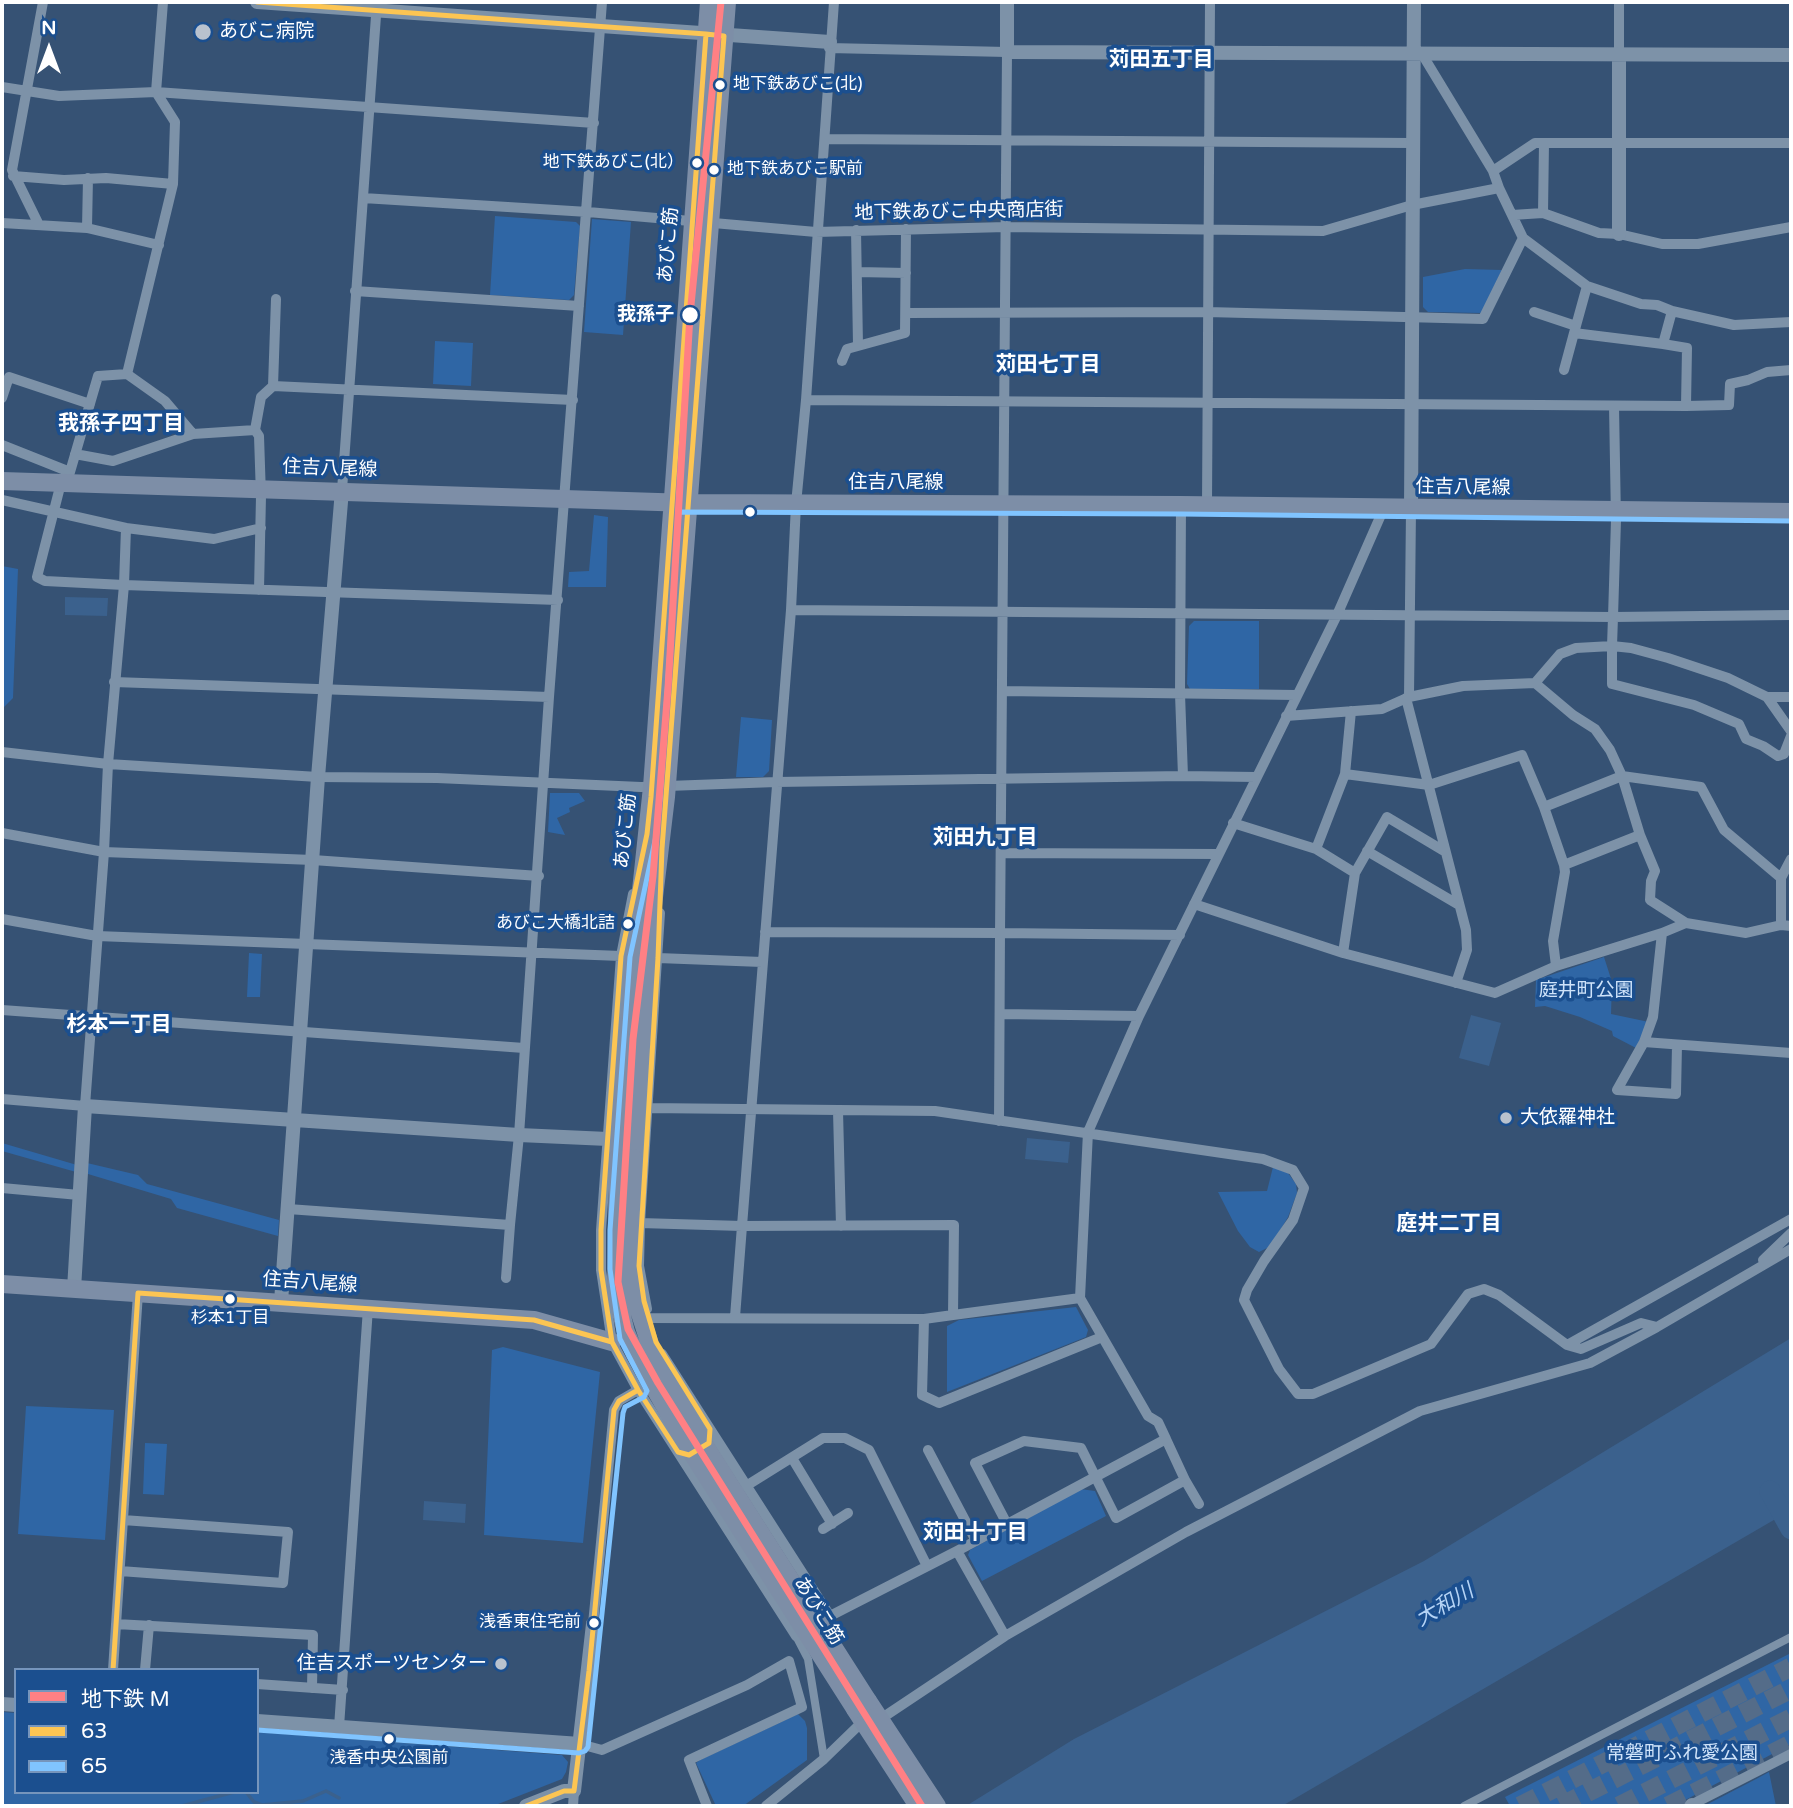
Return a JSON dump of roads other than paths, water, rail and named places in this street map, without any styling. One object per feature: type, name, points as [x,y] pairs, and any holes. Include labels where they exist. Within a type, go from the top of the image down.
[{"type":"main road","name":"あびこ筋","points":[[709,2],[715,35],[659,787],[662,848],[647,956],[626,1158],[616,1293],[626,1332],[645,1375],[688,1447],[870,1719]]},
{"type":"main road","name":"あびこ筋","points":[[715,35],[727,2]]},
{"type":"main road","name":"住吉八尾線","points":[[2,481],[65,477],[261,489],[680,503],[1791,512]]},
{"type":"main road","name":"あびこ筋","points":[[626,1158],[634,956],[647,834],[659,787]]},
{"type":"main road","name":"住吉八尾線","points":[[2,1284],[534,1320],[612,1342]]},
{"type":"main road","points":[[870,1719],[918,1806]]},
{"type":"main road","points":[[870,1719],[937,1806]]},
{"type":"street","points":[[39,225],[13,176],[12,161],[43,2]]},
{"type":"street","points":[[127,374],[173,184],[175,122],[156,92],[163,2]]},
{"type":"street","points":[[257,2],[377,6],[830,45],[1007,52],[1791,55]]},
{"type":"street","points":[[506,1278],[539,876],[549,696],[602,2]]},
{"type":"street","points":[[735,1317],[791,610],[796,504],[806,400],[834,2]]},
{"type":"street","points":[[999,1121],[1007,2]]},
{"type":"street","points":[[1207,506],[1210,2]]},
{"type":"street","points":[[1414,2],[1418,55],[1412,143],[1408,697],[1444,851],[1466,930],[1467,950],[1456,983]]},
{"type":"street","points":[[1619,2],[1619,234]]},
{"type":"street","points":[[281,1302],[377,6]]},
{"type":"street","points":[[1418,55],[1493,171],[1523,238],[1587,286],[1641,304],[1657,305],[1734,326],[1791,322]]},
{"type":"street","points":[[2,87],[59,96],[156,92],[594,123]]},
{"type":"street","points":[[825,139],[1412,143]]},
{"type":"street","points":[[2,142],[15,145]]},
{"type":"street","points":[[1493,171],[1535,143],[1791,143]]},
{"type":"street","points":[[1543,213],[1544,143]]},
{"type":"street","points":[[13,176],[173,184]]},
{"type":"street","points":[[87,228],[89,178]]},
{"type":"street","name":"地下鉄あびこ中央商店街","points":[[363,198],[587,212],[816,232],[1006,227],[1323,231],[1412,205],[1499,188]]},
{"type":"street","points":[[1512,215],[1543,213],[1598,233],[1619,234],[1662,244],[1698,244],[1791,227]]},
{"type":"street","points":[[2,223],[87,228],[159,245]]},
{"type":"street","points":[[842,361],[847,349],[905,333],[906,229]]},
{"type":"street","points":[[856,230],[858,345]]},
{"type":"street","points":[[906,313],[1207,313],[1483,319],[1523,238]]},
{"type":"street","points":[[858,272],[906,273]]},
{"type":"street","points":[[1564,370],[1587,286]]},
{"type":"street","points":[[355,291],[579,306]]},
{"type":"street","points":[[259,590],[261,489],[259,436],[255,430],[261,397],[273,386],[276,299]]},
{"type":"street","points":[[1663,344],[1672,311]]},
{"type":"street","points":[[1534,312],[1575,330],[1687,348],[1686,406]]},
{"type":"street","points":[[806,400],[1729,405],[1730,384],[1767,372],[1791,370]]},
{"type":"street","points":[[193,434],[164,401],[127,374],[98,376],[54,513],[37,577],[45,581],[124,585],[333,590],[558,600]]},
{"type":"street","points":[[2,398],[9,377],[90,404]]},
{"type":"street","points":[[273,386],[573,400]]},
{"type":"street","points":[[1614,406],[1616,510],[1612,684],[1695,705],[1739,724],[1746,739],[1778,756],[1784,754],[1791,734],[1787,723],[1767,697]]},
{"type":"street","points":[[75,454],[113,461],[193,434],[255,430]]},
{"type":"street","points":[[2,445],[65,477]]},
{"type":"street","points":[[2,500],[126,528],[214,539],[261,528]]},
{"type":"street","points":[[1181,505],[1180,694],[1183,776]]},
{"type":"street","points":[[1199,1504],[1158,1422],[1148,1416],[1080,1298],[1088,1132],[1139,1016],[1337,615],[1384,509]]},
{"type":"street","points":[[74,1289],[126,528]]},
{"type":"street","points":[[791,610],[1410,617],[1791,615]]},
{"type":"street","points":[[1535,683],[1560,654],[1576,648],[1612,646],[1668,658],[1728,678],[1767,697],[1791,697]]},
{"type":"street","points":[[114,682],[549,696]]},
{"type":"street","points":[[1286,716],[1382,709],[1408,697],[1463,686],[1535,683],[1573,715],[1595,729],[1610,750],[1622,776],[1640,835],[1655,871],[1651,881],[1650,900],[1686,923],[1746,933],[1786,925],[1781,878],[1791,859]]},
{"type":"street","points":[[1003,691],[1296,695]]},
{"type":"street","points":[[1316,849],[1345,774],[1351,711]]},
{"type":"street","points":[[2,752],[108,764],[318,777],[437,778],[659,787],[776,782],[1256,777]]},
{"type":"street","points":[[1345,774],[1429,785],[1522,755],[1564,864],[1565,872],[1553,942],[1556,966]]},
{"type":"street","points":[[1544,807],[1622,776],[1701,787],[1724,830],[1781,878]]},
{"type":"street","points":[[1343,953],[1355,873],[1387,817],[1444,851]]},
{"type":"street","points":[[1233,823],[1316,849],[1355,873]]},
{"type":"street","points":[[2,834],[104,852],[313,860],[539,876]]},
{"type":"street","points":[[647,834],[621,956],[601,1230],[601,1270],[612,1342],[638,1391],[796,1636],[808,1659],[824,1759]]},
{"type":"street","points":[[1564,864],[1640,835]]},
{"type":"street","points":[[662,848],[658,958],[640,1223],[639,1266],[649,1318],[662,1353],[830,1616]]},
{"type":"street","points":[[1367,851],[1459,905]]},
{"type":"street","points":[[1001,853],[1218,854]]},
{"type":"street","points":[[1194,904],[1343,953],[1495,993],[1556,966],[1686,923]]},
{"type":"street","points":[[2,919],[97,936],[621,956]]},
{"type":"street","points":[[765,932],[1180,935]]},
{"type":"street","points":[[1662,933],[1653,1017],[1644,1042],[1617,1090],[1676,1094],[1677,1045]]},
{"type":"street","points":[[658,958],[762,962]]},
{"type":"street","points":[[2,1010],[524,1048]]},
{"type":"street","points":[[1001,1014],[1139,1016]]},
{"type":"street","points":[[1644,1042],[1791,1053]]},
{"type":"street","points":[[2,1099],[608,1139]]},
{"type":"street","points":[[647,1108],[935,1111],[1262,1159],[1293,1170],[1304,1188],[1293,1220],[1264,1261],[1244,1300],[1279,1369],[1298,1394],[1313,1394],[1431,1344],[1468,1294],[1483,1289],[1499,1295],[1567,1345],[1581,1349],[1641,1323],[1657,1327]]},
{"type":"street","points":[[838,1111],[841,1226]]},
{"type":"street","points":[[2,1188],[79,1195]]},
{"type":"street","points":[[288,1209],[510,1225]]},
{"type":"street","points":[[1567,1345],[1791,1219]]},
{"type":"street","points":[[640,1223],[742,1226],[954,1225],[953,1315]]},
{"type":"street","points":[[1751,1272],[1791,1234]]},
{"type":"street","points":[[766,1806],[870,1719],[1005,1636],[1186,1532],[1420,1411],[1538,1380],[1590,1363],[1791,1249]]},
{"type":"street","points":[[601,1270],[612,1261],[625,1261],[639,1266]]},
{"type":"street","points":[[113,1668],[138,1293]]},
{"type":"street","points":[[649,1318],[925,1319],[1080,1298]]},
{"type":"street","points":[[339,1727],[368,1308]]},
{"type":"street","points":[[925,1319],[922,1395],[939,1403],[1102,1337]]},
{"type":"street","points":[[612,1342],[662,1353]]},
{"type":"street","points":[[573,1806],[614,1410],[619,1401],[638,1391]]},
{"type":"street","points":[[678,1452],[689,1455],[709,1443],[710,1429]]},
{"type":"street","points":[[746,1486],[823,1438],[845,1438],[869,1450],[927,1566]]},
{"type":"street","points":[[796,1636],[1166,1439]]},
{"type":"street","points":[[1007,1524],[975,1463],[1024,1441],[1081,1448],[1116,1518],[1185,1480]]},
{"type":"street","points":[[928,1450],[930,1463],[976,1541]]},
{"type":"street","points":[[792,1458],[827,1527],[848,1513]]},
{"type":"street","points":[[120,1571],[283,1583],[288,1532],[123,1520]]},
{"type":"street","points":[[957,1551],[1005,1636]]},
{"type":"street","points":[[116,1624],[313,1635],[312,1688]]},
{"type":"street","points":[[145,1668],[149,1625]]},
{"type":"street","points":[[1464,1806],[1791,1637]]},
{"type":"street","points":[[259,1721],[580,1744],[602,1750],[747,1685],[789,1661],[802,1707],[689,1760],[708,1806]]},
{"type":"street","points":[[259,1684],[343,1690]]},
{"type":"street","points":[[1691,1806],[1791,1754]]},
{"type":"street","points":[[526,1806],[564,1791],[574,1791]]},
{"type":"water","points":[[65,597],[108,598],[107,616],[65,615]]},
{"type":"water","points":[[1471,1015],[1501,1023],[1489,1066],[1459,1058]]},
{"type":"water","points":[[1027,1138],[1070,1142],[1068,1163],[1025,1159]]},
{"type":"water","name":"大和川","points":[[1791,1338],[1791,1510],[1282,1806],[966,1806],[1074,1739],[1424,1561]]},
{"type":"water","points":[[424,1501],[466,1504],[465,1523],[423,1520]]},
{"type":"waterway","points":[[1770,1491],[1791,1529]]},
{"type":"waterway","points":[[248,1794],[254,1802],[262,1805],[303,1801],[326,1791],[339,1798]]},
{"type":"waterway","points":[[182,1806],[227,1794]]},
{"type":"tunnel","points":[[1520,1806],[1791,1667]]},
{"type":"tunnel","points":[[1561,1806],[1791,1689]]},
{"type":"tunnel","points":[[1619,1806],[1791,1718]]},
{"type":"tunnel","points":[[1668,1806],[1791,1744]]},
{"type":"metro line","name":"M","points":[[721,2],[690,315],[668,688],[653,876],[633,1039],[618,1282],[628,1329],[658,1383],[922,1806]]},
{"type":"place","name":"あびこ病院","points":[[203,32]]},
{"type":"place","name":"地下鉄あびこ(北)","points":[[720,85]]},
{"type":"place","name":"地下鉄あびこ(北）","points":[[697,163]]},
{"type":"place","name":"地下鉄あびこ駅前","points":[[714,170]]},
{"type":"place","name":"我孫子","points":[[690,315]]},
{"type":"place","name":"あびこ大橋北詰","points":[[628,924]]},
{"type":"place","name":"大依羅神社","points":[[1506,1118]]},
{"type":"place","name":"杉本1丁目","points":[[230,1299]]},
{"type":"place","name":"浅香東住宅前","points":[[594,1623]]},
{"type":"place","name":"住吉スポーツセンター","points":[[501,1664]]},
{"type":"place","name":"浅香中央公園前","points":[[389,1739]]},
{"type":"district","name":"苅田五丁目","points":[[1161,60]]},
{"type":"district","name":"苅田七丁目","points":[[1048,365]]},
{"type":"district","name":"我孫子四丁目","points":[[121,424]]},
{"type":"district","name":"苅田九丁目","points":[[985,838]]},
{"type":"district","name":"杉本一丁目","points":[[119,1025]]},
{"type":"district","name":"庭井二丁目","points":[[1449,1224]]},
{"type":"district","name":"苅田十丁目","points":[[975,1533]]},
{"type":"park label","name":"庭井町公園","points":[[1586,991]]},
{"type":"park label","name":"常磐町ふれ愛公園","points":[[1682,1754]]}]
